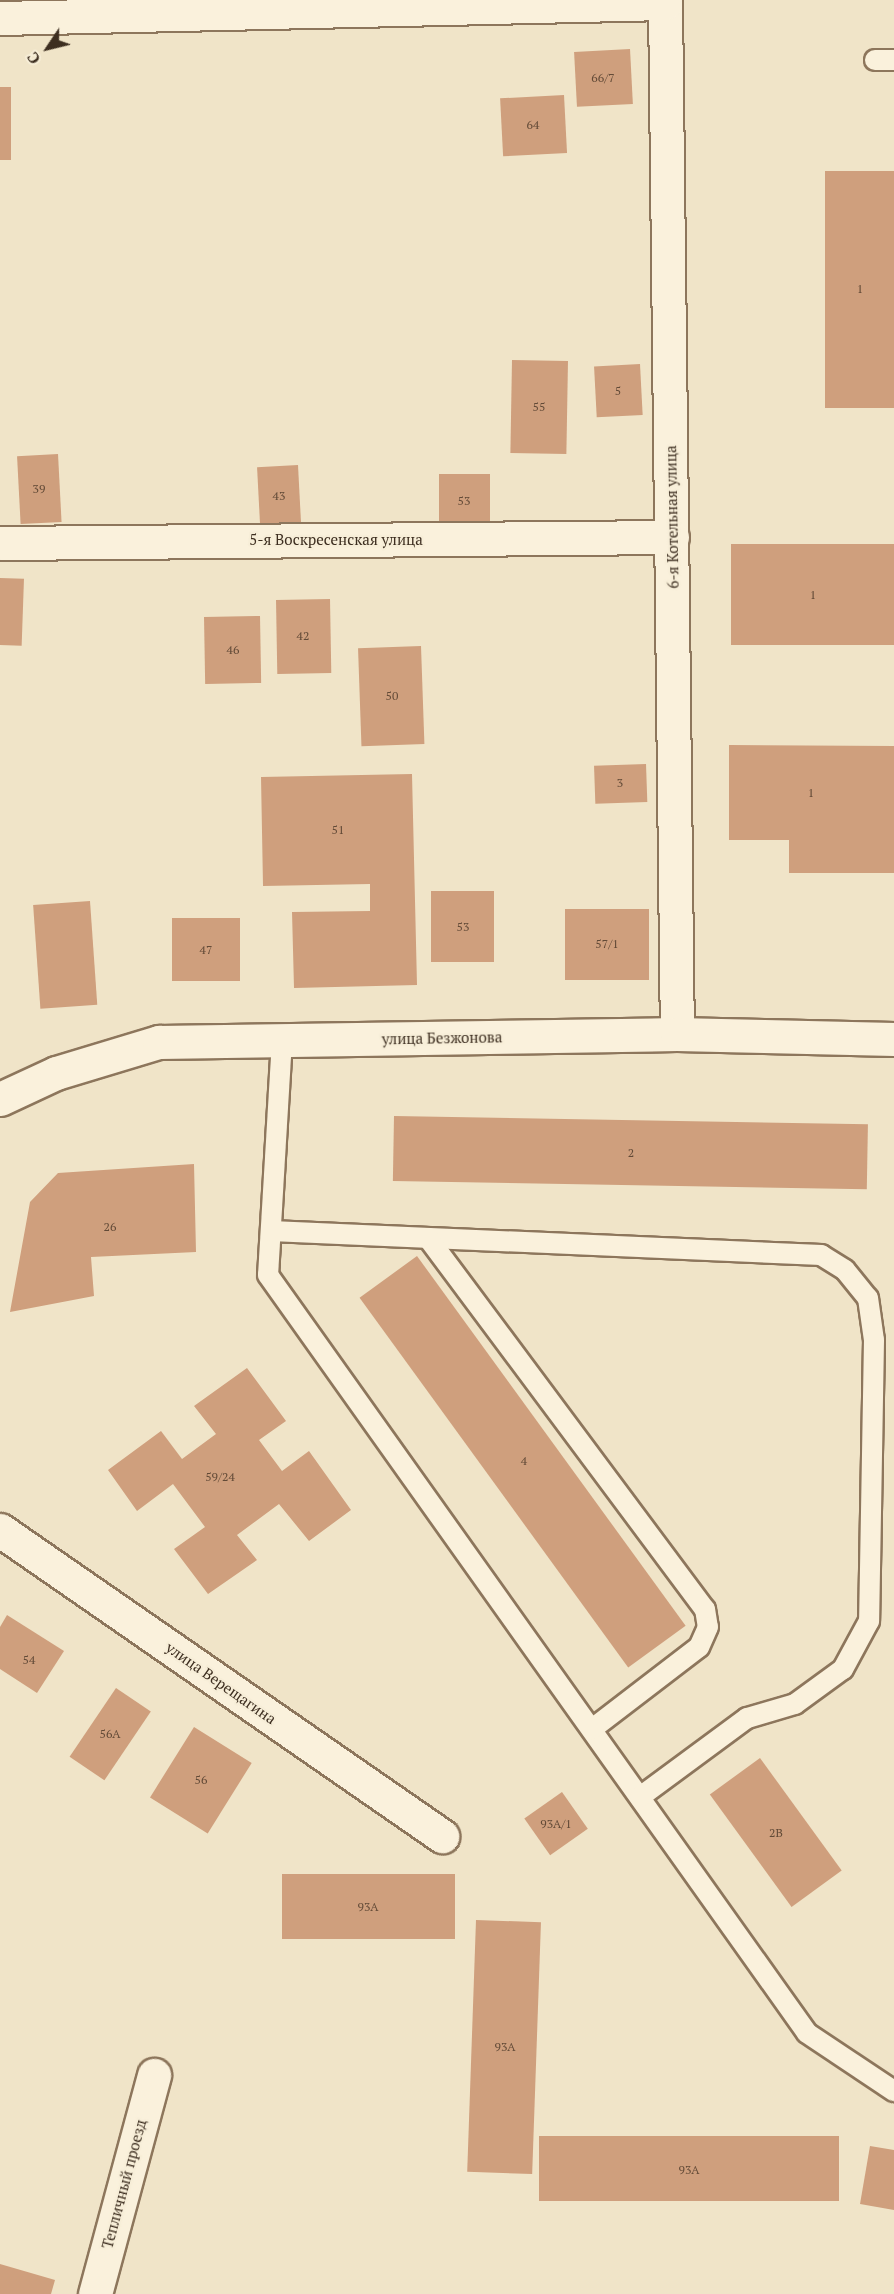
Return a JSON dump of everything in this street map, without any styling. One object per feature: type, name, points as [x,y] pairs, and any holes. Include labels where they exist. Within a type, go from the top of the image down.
[{"type":"street","points":[[0,18],[665,1]]},
{"type":"street","name":"6-я Котельная улица","points":[[665,1],[677,1034]]},
{"type":"street","name":"5-я Воскресенская улица","points":[[0,543],[672,537]]},
{"type":"street","name":"улица Безжонова","points":[[0,1099],[56,1073],[159,1042],[677,1034],[894,1039]]},
{"type":"street","name":"улица Верещагина","points":[[0,1530],[441,1836]]},
{"type":"street","name":"Тепличный проезд","points":[[95,2294],[154,2075]]},
{"type":"lane","points":[[282,1040],[268,1275],[807,2033],[894,2091]]},
{"type":"lane","points":[[271,1231],[821,1254],[845,1270],[868,1298],[874,1340],[868,1621],[843,1669],[795,1704],[747,1718],[640,1797]]},
{"type":"lane","points":[[428,1238],[705,1609],[708,1627],[699,1647],[592,1729]]},
{"type":"building","points":[[630,49],[633,104],[577,107],[574,52]]},
{"type":"building","points":[[0,87],[11,87],[11,160],[0,160]]},
{"type":"building","points":[[564,95],[567,153],[503,156],[500,98]]},
{"type":"building","points":[[825,171],[894,171],[894,408],[825,408]]},
{"type":"building","points":[[512,360],[568,361],[566,454],[510,453]]},
{"type":"building","points":[[640,364],[643,415],[597,417],[594,366]]},
{"type":"building","points":[[58,454],[62,522],[21,524],[17,456]]},
{"type":"building","points":[[298,465],[301,524],[260,526],[257,467]]},
{"type":"building","points":[[439,474],[490,474],[490,527],[439,527]]},
{"type":"building","points":[[731,544],[894,544],[894,645],[731,645]]},
{"type":"building","points":[[0,578],[24,579],[22,646],[0,645]]},
{"type":"building","points":[[330,599],[331,673],[277,674],[276,600]]},
{"type":"building","points":[[260,616],[261,683],[205,684],[204,617]]},
{"type":"building","points":[[421,646],[424,744],[361,746],[358,648]]},
{"type":"building","points":[[729,745],[894,746],[894,873],[789,873],[789,840],[729,840]]},
{"type":"building","points":[[646,764],[647,802],[595,804],[594,766]]},
{"type":"building","points":[[412,774],[417,985],[294,988],[292,912],[370,911],[370,884],[263,886],[261,777]]},
{"type":"building","points":[[431,891],[494,891],[494,962],[431,962]]},
{"type":"building","points":[[90,901],[97,1005],[40,1009],[33,905]]},
{"type":"building","points":[[565,909],[649,909],[649,980],[565,980]]},
{"type":"building","points":[[172,918],[240,918],[240,981],[172,981]]},
{"type":"building","points":[[394,1116],[868,1124],[867,1189],[393,1181]]},
{"type":"building","points":[[194,1164],[196,1252],[91,1257],[94,1296],[10,1312],[30,1202],[58,1173]]},
{"type":"building","points":[[417,1256],[686,1626],[628,1667],[360,1298]]},
{"type":"building","points":[[247,1368],[286,1421],[259,1440],[282,1471],[309,1451],[351,1510],[309,1541],[279,1504],[237,1535],[257,1560],[208,1594],[174,1549],[205,1527],[173,1484],[137,1511],[108,1470],[161,1431],[182,1459],[216,1434],[194,1406]]},
{"type":"building","points":[[7,1615],[64,1651],[37,1693],[0,1669],[0,1627]]},
{"type":"building","points":[[116,1688],[151,1711],[104,1780],[70,1757]]},
{"type":"building","points":[[194,1727],[252,1763],[208,1833],[150,1797]]},
{"type":"building","points":[[760,1758],[842,1870],[792,1907],[710,1794]]},
{"type":"building","points":[[562,1792],[588,1829],[550,1855],[524,1818]]},
{"type":"building","points":[[282,1874],[455,1874],[455,1939],[282,1939]]},
{"type":"building","points":[[476,1920],[541,1922],[532,2174],[467,2172]]},
{"type":"building","points":[[539,2136],[839,2136],[839,2201],[539,2201]]},
{"type":"building","points":[[870,2146],[894,2150],[894,2210],[860,2204]]},
{"type":"building","points":[[0,2264],[55,2280],[51,2294],[0,2294]]}]
